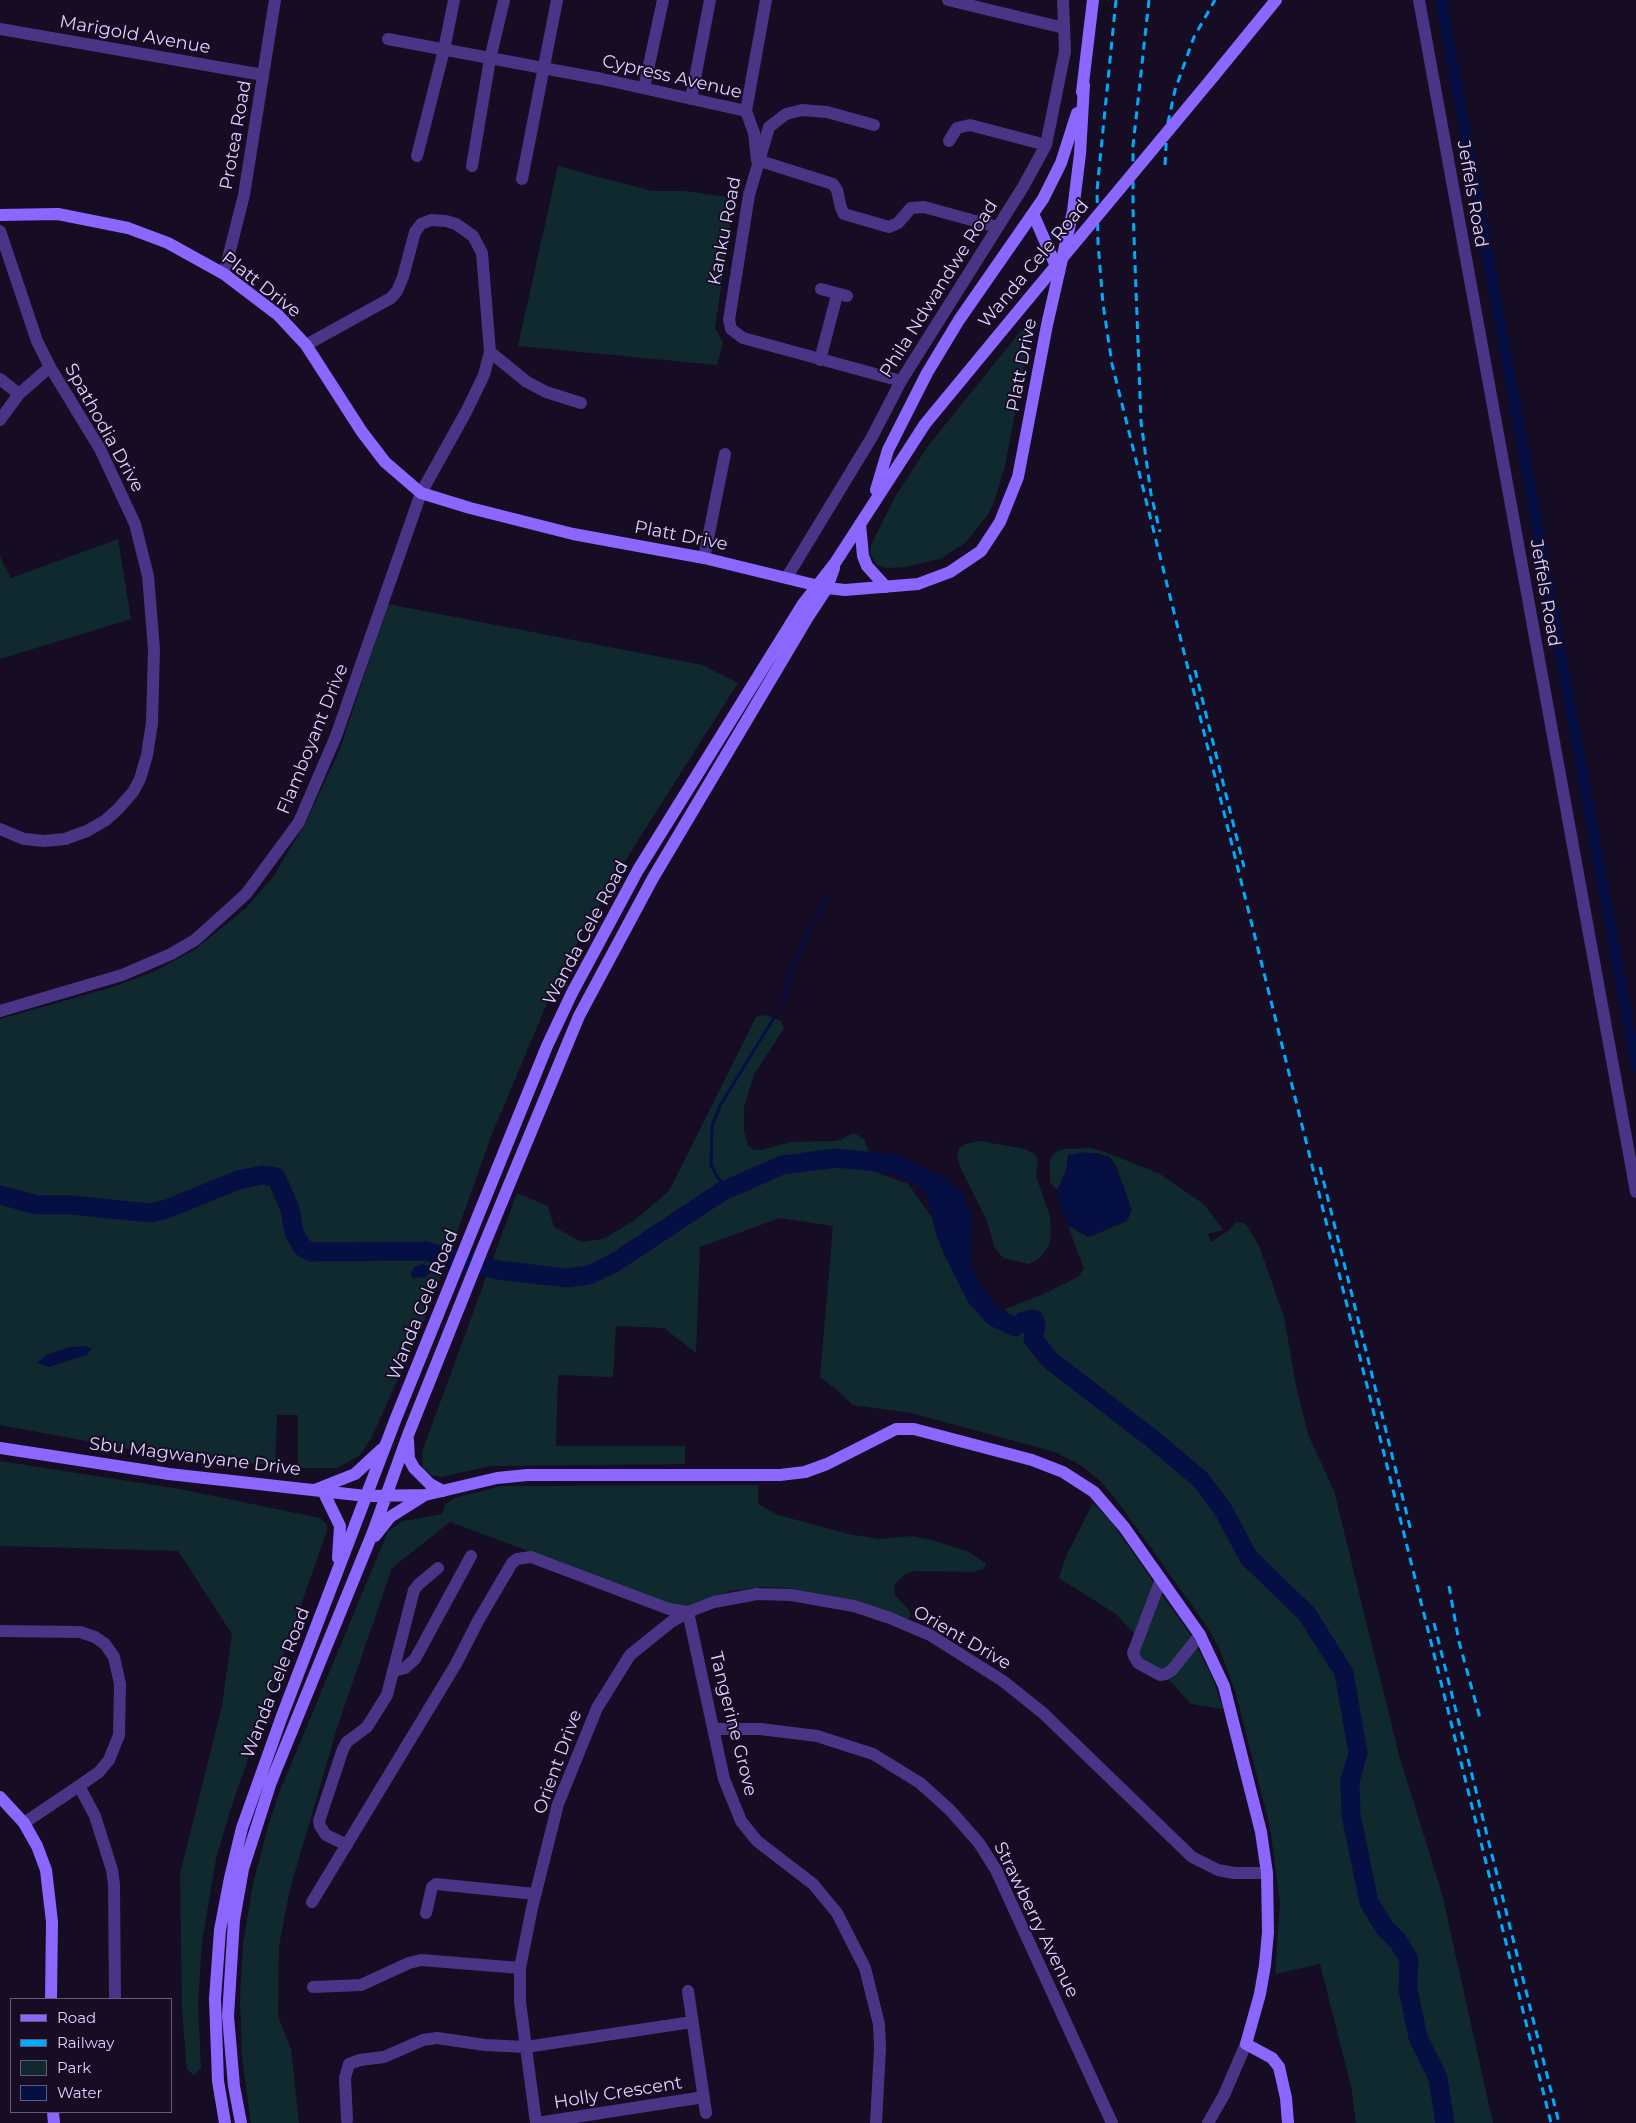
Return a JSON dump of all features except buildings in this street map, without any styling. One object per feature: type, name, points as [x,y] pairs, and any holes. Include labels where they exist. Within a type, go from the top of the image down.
[{"type":"street","name":"Protea Road","points":[[224,274],[244,195],[275,0]]},
{"type":"street","points":[[417,156],[444,50],[454,0]]},
{"type":"street","points":[[472,166],[490,58],[504,0]]},
{"type":"street","points":[[522,179],[558,0]]},
{"type":"street","points":[[644,88],[663,0]]},
{"type":"street","points":[[691,99],[710,0]]},
{"type":"street","points":[[746,111],[766,0]]},
{"type":"street","points":[[948,0],[1064,28]]},
{"type":"street","name":"Phila Ndwandwe Road","points":[[787,577],[872,437],[901,381],[1023,187],[1046,145],[1055,109],[1065,51],[1063,0]]},
{"type":"street","name":"Phila Ndwandwe Road","points":[[874,500],[888,450],[927,373],[959,320],[1034,216],[1064,154],[1084,86],[1093,0]]},
{"type":"street","name":"Wanda Cele Road","points":[[241,2123],[234,2086],[228,2016],[234,1920],[243,1869],[271,1782],[366,1547],[408,1435],[482,1250],[578,1016],[653,878],[808,617],[835,563],[874,500],[925,424],[1276,0]]},
{"type":"street","name":"Jeffels Road","points":[[1419,0],[1636,1192]]},
{"type":"street","name":"Marigold Avenue","points":[[0,29],[263,75]]},
{"type":"street","name":"Cypress Avenue","points":[[388,39],[644,88],[746,111],[754,133],[757,160]]},
{"type":"street","name":"Platt Drive","points":[[0,214],[58,214],[128,228],[175,246],[224,274],[278,315],[306,345],[362,432],[386,462],[421,493],[470,508],[574,534],[704,558],[822,587],[845,590],[918,584],[950,572],[981,550],[1000,522],[1018,477],[1073,211],[1080,154],[1084,86]]},
{"type":"street","name":"Kanku Road","points":[[820,360],[743,338],[731,329],[729,312],[749,195],[757,160],[769,127],[786,114],[802,110],[827,112],[874,125]]},
{"type":"street","points":[[950,141],[957,128],[970,125],[1046,145]]},
{"type":"street","points":[[757,160],[833,184],[837,190],[844,214],[882,226],[894,226],[907,210],[916,207],[997,227]]},
{"type":"street","points":[[1034,216],[1059,273]]},
{"type":"street","name":"Flamboyant Drive","points":[[0,1011],[122,975],[171,954],[195,940],[246,894],[299,822],[336,736],[421,493],[466,412],[484,375],[490,352],[482,253],[473,236],[456,224],[446,220],[431,220],[421,224],[416,232],[397,292],[390,298],[306,345]]},
{"type":"street","name":"Spathodia Drive","points":[[0,231],[38,340],[50,367],[100,449],[127,504],[141,544],[148,576],[153,624],[152,723],[147,755],[140,779],[133,792],[106,820],[87,831],[65,839],[44,841],[24,839],[0,829]]},
{"type":"street","points":[[821,289],[842,296],[820,360],[901,381]]},
{"type":"street","points":[[490,352],[528,382],[546,392],[581,403]]},
{"type":"street","points":[[0,420],[19,394],[50,367]]},
{"type":"street","points":[[0,379],[19,394]]},
{"type":"street","points":[[704,558],[725,454]]},
{"type":"street","points":[[860,524],[863,556],[867,566],[886,587]]},
{"type":"street","name":"Wanda Cele Road","points":[[225,2123],[218,2081],[215,1999],[220,1930],[230,1878],[242,1828],[261,1772],[366,1496],[547,1046],[603,933],[688,788],[822,587]]},
{"type":"street","points":[[386,1496],[425,1495],[497,1478],[527,1475],[780,1475],[805,1472],[827,1464],[896,1429],[914,1429],[1032,1460],[1063,1472],[1094,1492],[1124,1527],[1200,1635],[1224,1686],[1261,1832],[1267,1873],[1268,1932],[1260,1994],[1246,2044],[1224,2094],[1208,2123]]},
{"type":"street","points":[[408,1435],[409,1459],[414,1468],[430,1484],[443,1491]]},
{"type":"street","points":[[338,1573],[340,1526],[319,1491],[355,1474],[376,1457],[388,1442]]},
{"type":"street","name":"Sbu Magwanyane Drive","points":[[0,1448],[169,1474],[366,1496],[386,1496]]},
{"type":"street","points":[[366,1547],[390,1517],[425,1495]]},
{"type":"street","points":[[394,1671],[406,1668],[420,1652],[471,1556]]},
{"type":"street","points":[[312,1902],[456,1664],[478,1621],[512,1563],[517,1559],[531,1557],[669,1609],[688,1612]]},
{"type":"street","points":[[347,1846],[326,1836],[320,1826],[343,1749],[373,1720],[387,1695],[414,1590],[438,1568]]},
{"type":"street","points":[[1161,1579],[1133,1653],[1138,1663],[1160,1675],[1166,1674],[1172,1670],[1200,1635]]},
{"type":"street","name":"Orient Drive","points":[[537,2123],[520,2002],[520,1968],[536,1891],[558,1804],[597,1708],[630,1655],[656,1632],[688,1612],[736,1597],[758,1594],[791,1595],[854,1606],[890,1618],[930,1636],[1003,1681],[1043,1713],[1192,1857],[1218,1870],[1234,1873],[1267,1873]]},
{"type":"street","name":"Tangerine Grove","points":[[688,1612],[715,1729],[724,1779],[741,1821],[757,1841],[813,1884],[837,1913],[865,1968],[879,2024],[880,2048],[876,2123]]},
{"type":"street","points":[[0,1631],[80,1632],[95,1637],[105,1644],[114,1657],[120,1684],[121,1722],[117,1746],[99,1772],[24,1822]]},
{"type":"street","name":"Strawberry Avenue","points":[[715,1729],[760,1729],[818,1736],[873,1754],[920,1783],[950,1810],[979,1843],[996,1870],[1112,2123]]},
{"type":"street","points":[[79,1786],[100,1828],[114,1884],[116,1998]]},
{"type":"street","points":[[0,1797],[24,1822],[37,1846],[46,1870],[51,1896],[50,1998]]},
{"type":"street","points":[[439,1876],[536,1891]]},
{"type":"street","points":[[426,1913],[432,1887],[436,1884],[536,1891]]},
{"type":"street","points":[[313,1987],[361,1984],[409,1963],[421,1960],[520,1968]]},
{"type":"street","name":"Holly Crescent","points":[[688,1991],[706,2113]]},
{"type":"street","points":[[347,2120],[346,2070],[354,2061],[384,2057],[423,2040],[437,2038],[485,2045],[526,2047],[692,2022]]},
{"type":"street","points":[[1246,2044],[1272,2058],[1279,2067],[1286,2098],[1288,2123]]},
{"type":"street","name":"Holly Crescent","points":[[537,2123],[704,2097]]},
{"type":"green space","points":[[558,166],[652,191],[685,191],[734,198],[715,328],[723,342],[717,365],[518,346]]},
{"type":"green space","points":[[1028,322],[1032,323],[1005,466],[994,502],[987,516],[965,543],[940,559],[906,567],[887,568],[877,565],[870,554],[871,545],[895,497],[928,446]]},
{"type":"green space","points":[[118,539],[131,619],[0,659],[0,557],[11,578]]},
{"type":"green space","points":[[388,604],[702,665],[738,683],[635,845],[575,947],[551,994],[492,1134],[445,1266],[430,1269],[426,1277],[433,1269],[442,1273],[424,1321],[371,1439],[359,1456],[337,1468],[298,1468],[298,1415],[277,1415],[275,1465],[183,1459],[0,1425],[0,1019],[113,987],[155,971],[194,950],[245,909],[273,877],[305,824],[340,749]]},
{"type":"green space","points":[[766,1015],[781,1021],[784,1028],[754,1075],[744,1107],[744,1131],[748,1146],[754,1150],[761,1150],[791,1142],[837,1141],[854,1133],[864,1139],[878,1173],[908,1184],[931,1216],[948,1249],[968,1302],[992,1326],[1016,1335],[1042,1327],[1038,1319],[1039,1313],[1026,1312],[1017,1320],[1011,1319],[1005,1309],[1041,1295],[1078,1277],[1084,1269],[1068,1226],[1089,1237],[1127,1221],[1132,1210],[1116,1166],[1110,1157],[1096,1153],[1068,1155],[1066,1171],[1057,1190],[1050,1182],[1050,1160],[1054,1153],[1063,1149],[1090,1148],[1160,1174],[1205,1205],[1223,1230],[1208,1234],[1211,1242],[1228,1231],[1236,1222],[1243,1223],[1248,1227],[1259,1246],[1284,1317],[1297,1391],[1308,1434],[1334,1491],[1399,1755],[1442,1894],[1493,2123],[1450,2123],[1448,2108],[1435,2113],[1438,2123],[1356,2123],[1352,2091],[1320,1964],[1275,1974],[1280,1903],[1270,1827],[1236,1694],[1220,1650],[1208,1628],[1118,1502],[1099,1480],[1079,1464],[1055,1452],[911,1413],[853,1405],[820,1377],[833,1226],[780,1218],[700,1247],[696,1353],[664,1328],[616,1326],[613,1377],[558,1375],[556,1446],[685,1446],[685,1464],[490,1466],[442,1477],[431,1475],[423,1468],[422,1452],[517,1193],[548,1206],[554,1227],[582,1242],[603,1239],[635,1220],[669,1191],[756,1017]]},
{"type":"green space","points":[[980,1141],[1025,1149],[1035,1154],[1038,1160],[1036,1176],[1050,1216],[1051,1235],[1049,1246],[1040,1258],[1029,1264],[1003,1258],[995,1248],[986,1219],[960,1167],[957,1155],[959,1148],[965,1144]]},
{"type":"green space","points":[[0,1461],[180,1489],[320,1518],[327,1525],[327,1530],[231,1808],[216,1859],[202,1942],[198,2005],[201,2068],[194,2075],[187,2070],[182,2011],[180,1874],[222,1706],[232,1634],[178,1551],[0,1546]]},
{"type":"green space","points":[[758,1485],[758,1504],[778,1515],[848,1534],[880,1539],[911,1536],[928,1539],[967,1551],[987,1564],[984,1568],[975,1572],[914,1571],[905,1574],[894,1585],[895,1595],[909,1610],[911,1615],[909,1619],[855,1600],[787,1588],[763,1587],[730,1591],[688,1606],[671,1604],[450,1522],[392,1568],[338,1725],[290,1889],[279,1946],[278,2016],[291,2049],[299,2123],[251,2123],[242,2058],[240,2000],[243,1943],[253,1884],[268,1826],[279,1793],[388,1531],[403,1521],[442,1514],[445,1505],[454,1498],[501,1486]]},
{"type":"green space","points":[[1093,1503],[1110,1520],[1192,1637],[1213,1679],[1223,1709],[1191,1704],[1161,1671],[1149,1665],[1140,1656],[1133,1632],[1116,1614],[1059,1578],[1066,1556]]},
{"type":"water","points":[[1085,1152],[1109,1158],[1123,1184],[1131,1210],[1127,1220],[1089,1236],[1070,1226],[1061,1209],[1057,1191],[1067,1171],[1068,1155]]},
{"type":"water","points":[[423,1264],[433,1269],[426,1277],[412,1278],[411,1273],[414,1267]]},
{"type":"water","points":[[86,1346],[92,1349],[86,1355],[49,1367],[37,1363],[46,1355],[70,1347]]},
{"type":"water","points":[[1439,2085],[1447,2091],[1450,2123],[1438,2123],[1436,2094]]},
{"type":"waterway","points":[[1441,0],[1636,1066]]},
{"type":"waterway","points":[[783,1004],[791,972],[807,933],[826,899]]},
{"type":"waterway","points":[[730,1188],[718,1178],[711,1165],[712,1126],[721,1104],[775,1016]]},
{"type":"waterway","points":[[0,1195],[37,1205],[71,1205],[151,1213],[167,1209],[238,1180],[262,1175],[276,1177],[290,1209],[294,1232],[302,1247],[311,1252],[425,1251],[498,1270],[567,1278],[589,1275],[614,1263],[721,1192],[782,1165],[837,1158],[895,1164],[919,1176],[935,1188],[945,1232],[975,1295],[994,1317],[1015,1327],[1024,1321],[1034,1319],[1036,1325],[1033,1339],[1050,1360],[1155,1441],[1200,1479],[1222,1508],[1249,1558],[1307,1614],[1344,1673],[1358,1753],[1350,1781],[1351,1815],[1369,1902],[1384,1927],[1398,1941],[1409,1960],[1408,1989],[1418,2037],[1438,2078],[1445,2123]]},
{"type":"waterway","points":[[929,1181],[937,1184],[954,1198],[963,1218],[961,1262]]},
{"type":"railway","points":[[1116,0],[1097,190],[1098,243],[1103,304],[1112,364],[1551,2123]]},
{"type":"railway","points":[[1149,0],[1133,146],[1133,210],[1141,422],[1151,494],[1160,532]]},
{"type":"railway","points":[[1165,165],[1167,127],[1175,90],[1194,37],[1215,0]]},
{"type":"railway","points":[[1195,670],[1244,867]]},
{"type":"railway","points":[[1320,1167],[1411,1531]]},
{"type":"railway","points":[[1449,1586],[1459,1642],[1480,1718]]},
{"type":"railway","points":[[1434,1623],[1559,2123]]}]
